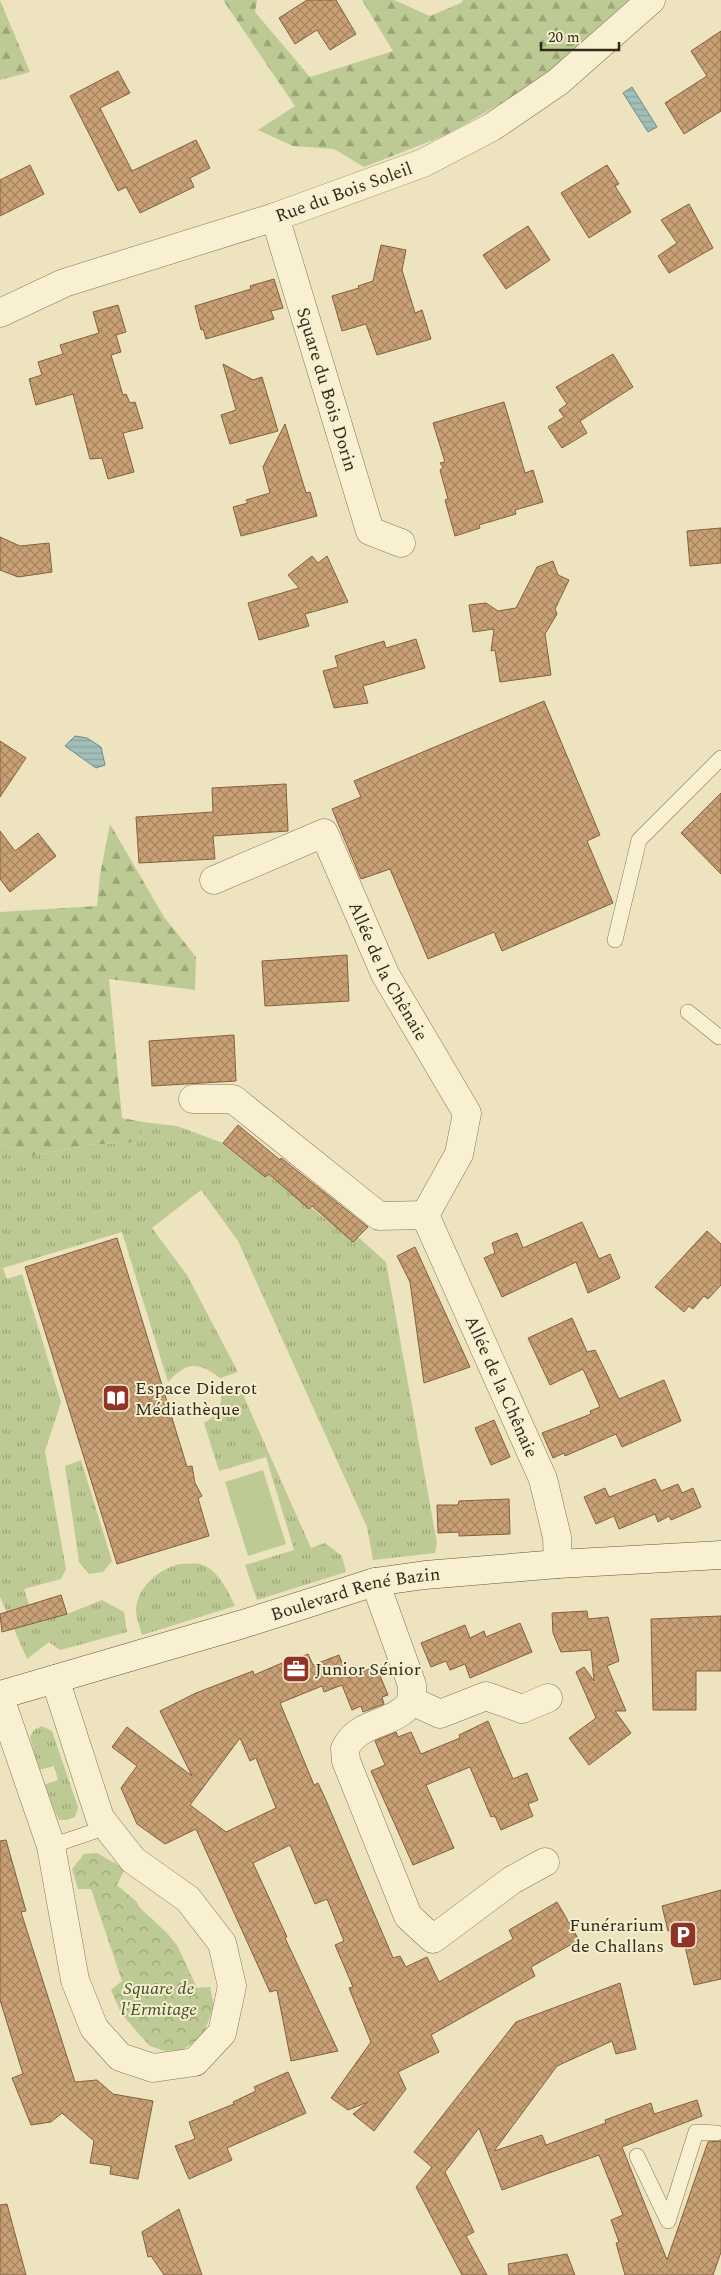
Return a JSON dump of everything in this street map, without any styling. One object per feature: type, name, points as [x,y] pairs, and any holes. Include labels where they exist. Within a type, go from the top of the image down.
[{"type":"street","name":"Rue du Bois Soleil","points":[[0,313],[64,284],[274,217],[423,163],[492,126],[558,82],[651,0]]},
{"type":"street","name":"Square du Bois Dorin","points":[[274,217],[370,531],[401,543]]},
{"type":"street","name":"Allée de la Chênaie","points":[[214,880],[324,833],[385,974],[467,1114],[459,1154],[425,1215],[543,1479],[557,1537],[558,1564]]},
{"type":"street","points":[[193,1099],[233,1098],[379,1216],[425,1215]]},
{"type":"street","name":"Boulevard René Bazin","points":[[0,1697],[375,1582],[425,1575],[558,1564],[721,1554]]},
{"type":"street","points":[[375,1582],[412,1685],[412,1701],[399,1715],[356,1732],[345,1749],[346,1761],[408,1916],[433,1939],[512,1880],[545,1862]]},
{"type":"street","points":[[0,1697],[51,1846],[75,1980],[94,2028],[120,2056],[153,2068],[195,2062],[222,2033],[232,1986],[222,1943],[188,1899],[132,1860],[100,1818],[54,1679]]},
{"type":"street","points":[[412,1701],[440,1714],[486,1696],[522,1709],[548,1698]]},
{"type":"lane","points":[[615,940],[639,840],[721,758]]},
{"type":"lane","points":[[688,1012],[719,1037],[721,1036]]},
{"type":"lane","points":[[51,1846],[107,1827]]},
{"type":"lane","points":[[637,2156],[668,2221],[696,2132],[717,2132]]},
{"type":"green space","points":[[0,0],[30,72],[0,80]]},
{"type":"green space","points":[[223,0],[257,0],[255,12],[310,77],[393,51],[362,0],[394,0],[430,16],[461,3],[463,0],[632,0],[538,82],[446,135],[364,167],[334,149],[293,146],[258,130],[295,106]]},
{"type":"green space","points":[[110,824],[164,917],[196,957],[195,990],[109,979],[122,1118],[143,1122],[140,1142],[85,1145],[35,1156],[0,1144],[0,912],[97,906],[100,875]]},
{"type":"green space","points":[[143,1122],[177,1126],[223,1143],[265,1177],[269,1174],[353,1241],[358,1237],[386,1262],[437,1543],[435,1553],[373,1560],[367,1527],[238,1241],[201,1190],[152,1228],[187,1275],[238,1372],[220,1378],[212,1372],[193,1366],[187,1367],[168,1382],[122,1232],[3,1268],[7,1279],[22,1274],[61,1402],[45,1451],[66,1569],[61,1579],[24,1589],[34,1620],[38,1622],[67,1614],[102,1600],[124,1612],[127,1632],[60,1650],[49,1642],[27,1659],[0,1597],[0,1144],[35,1156],[85,1145],[140,1142]]},
{"type":"green space","points":[[259,1385],[244,1397],[311,1548],[325,1543],[342,1556],[346,1572],[257,1600],[245,1565],[294,1550],[266,1457],[219,1471],[204,1423],[217,1412],[221,1395]]},
{"type":"green space","points":[[81,1460],[112,1561],[103,1572],[89,1574],[79,1562],[65,1466]]},
{"type":"green space","points":[[263,1470],[286,1544],[248,1556],[225,1482]]},
{"type":"green space","points":[[180,1564],[200,1564],[212,1571],[222,1581],[235,1606],[142,1635],[136,1612],[137,1603],[144,1587],[164,1570]]},
{"type":"green space","points":[[42,1726],[52,1731],[78,1807],[75,1817],[67,1820],[59,1820],[43,1785],[58,1780],[54,1766],[39,1770],[30,1737],[34,1730]]},
{"type":"green space","name":"Square de l'Ermitage","points":[[97,1853],[125,1869],[117,1885],[136,1901],[140,1908],[177,1945],[197,1988],[210,1987],[214,2006],[203,2035],[183,2050],[165,2051],[150,2046],[121,2013],[111,1990],[122,1981],[91,1889],[78,1889],[72,1869],[84,1854]]},
{"type":"water","points":[[632,87],[657,127],[648,132],[623,93]]},
{"type":"water","points":[[75,736],[87,738],[101,747],[105,765],[96,768],[65,746]]},
{"type":"building","points":[[307,0],[336,0],[356,34],[330,50],[317,30],[295,44],[279,18]]},
{"type":"building","points":[[721,31],[721,111],[684,134],[665,103],[707,76],[691,51]]},
{"type":"building","points":[[118,71],[130,93],[100,108],[132,171],[196,140],[210,168],[190,178],[194,187],[140,213],[126,187],[118,191],[70,96]]},
{"type":"building","points":[[30,165],[44,194],[0,216],[0,180]]},
{"type":"building","points":[[607,165],[619,184],[615,186],[631,212],[589,238],[561,193]]},
{"type":"building","points":[[689,204],[713,248],[669,273],[658,256],[677,243],[661,220]]},
{"type":"building","points":[[528,226],[550,260],[506,289],[483,255]]},
{"type":"building","points":[[381,245],[406,250],[402,270],[415,313],[422,310],[431,339],[377,355],[366,324],[342,331],[332,296],[359,288],[358,286],[373,281]]},
{"type":"building","points":[[274,279],[283,308],[271,311],[274,319],[206,339],[203,329],[201,330],[195,306],[251,289],[250,286]]},
{"type":"building","points":[[118,305],[126,332],[116,335],[121,352],[111,355],[123,395],[126,394],[130,403],[135,402],[143,428],[123,433],[134,472],[108,479],[102,458],[90,459],[73,394],[36,405],[29,379],[42,375],[38,362],[63,354],[60,345],[99,333],[93,312]]},
{"type":"building","points":[[613,354],[633,387],[580,421],[587,433],[562,448],[548,427],[564,417],[559,410],[567,404],[556,387]]},
{"type":"building","points":[[223,364],[253,380],[262,377],[278,431],[230,444],[221,415],[236,410]]},
{"type":"building","points":[[504,402],[525,473],[533,470],[543,502],[515,510],[516,514],[479,525],[480,528],[455,536],[445,500],[448,499],[440,470],[443,467],[440,463],[445,462],[433,423]]},
{"type":"building","points":[[285,424],[306,493],[310,492],[317,516],[241,536],[233,507],[248,503],[246,500],[270,493],[263,467]]},
{"type":"building","points":[[721,528],[721,563],[690,566],[687,531]]},
{"type":"building","points":[[0,537],[20,546],[49,543],[52,572],[18,577],[0,570]]},
{"type":"building","points":[[312,556],[318,563],[327,556],[348,602],[305,614],[309,626],[259,640],[248,603],[299,588],[288,575]]},
{"type":"building","points":[[553,561],[558,575],[569,580],[555,609],[557,614],[545,634],[551,675],[500,682],[495,650],[491,651],[494,629],[473,632],[469,605],[486,603],[498,611],[516,608],[537,567]]},
{"type":"building","points":[[416,639],[425,668],[363,686],[368,703],[334,708],[323,671],[338,667],[335,656],[384,641],[386,648]]},
{"type":"building","points":[[544,701],[600,835],[587,841],[613,903],[502,951],[494,932],[428,959],[390,869],[361,879],[332,809],[361,797],[354,781]]},
{"type":"building","points":[[0,741],[26,758],[0,797]]},
{"type":"building","points":[[286,784],[288,831],[213,836],[215,859],[139,863],[136,817],[213,812],[212,788]]},
{"type":"building","points":[[721,793],[721,874],[681,833]]},
{"type":"building","points":[[0,831],[15,851],[38,833],[56,856],[10,892],[0,879]]},
{"type":"building","points":[[347,955],[349,1001],[265,1006],[262,961]]},
{"type":"building","points":[[234,1035],[236,1081],[152,1086],[149,1041]]},
{"type":"building","points":[[238,1125],[280,1160],[281,1158],[368,1227],[353,1242],[312,1206],[309,1209],[269,1174],[265,1177],[223,1143]]},
{"type":"building","points":[[582,1222],[599,1259],[610,1254],[620,1278],[588,1293],[576,1262],[502,1297],[484,1258],[495,1253],[492,1243],[517,1233],[523,1248]]},
{"type":"building","points":[[707,1231],[721,1244],[721,1285],[708,1299],[704,1296],[693,1309],[689,1306],[684,1312],[655,1287]]},
{"type":"building","name":"Espace Diderot Médiathèque","points":[[117,1238],[187,1467],[192,1466],[195,1483],[202,1496],[198,1498],[209,1536],[117,1564],[25,1267]]},
{"type":"building","points":[[415,1247],[470,1367],[424,1383],[410,1282],[397,1256]]},
{"type":"building","points":[[572,1318],[587,1352],[595,1350],[619,1399],[664,1380],[681,1421],[622,1447],[616,1434],[565,1456],[564,1453],[553,1458],[542,1433],[591,1414],[590,1411],[600,1407],[583,1369],[550,1385],[528,1338]]},
{"type":"building","points":[[494,1420],[510,1457],[491,1465],[475,1428]]},
{"type":"building","points":[[655,1479],[661,1491],[678,1484],[682,1493],[693,1488],[701,1507],[671,1520],[669,1516],[658,1522],[655,1514],[619,1529],[614,1516],[596,1524],[584,1497],[605,1488],[609,1497]]},
{"type":"building","points":[[509,1499],[510,1534],[459,1536],[459,1532],[438,1533],[437,1505],[458,1505],[459,1501]]},
{"type":"building","points":[[61,1595],[67,1614],[2,1632],[0,1614]]},
{"type":"building","points":[[587,1611],[588,1619],[608,1617],[619,1661],[607,1666],[626,1711],[615,1711],[631,1733],[589,1765],[569,1738],[596,1718],[576,1672],[584,1667],[594,1681],[591,1650],[561,1652],[553,1633],[552,1613]]},
{"type":"building","points":[[721,1616],[721,1671],[696,1671],[696,1710],[653,1710],[651,1619]]},
{"type":"building","points":[[520,1623],[532,1652],[470,1678],[465,1664],[450,1670],[446,1661],[431,1667],[421,1643],[465,1625],[470,1638],[484,1631],[486,1637]]},
{"type":"building","points":[[308,1654],[313,1665],[339,1655],[348,1678],[376,1666],[388,1695],[382,1697],[384,1704],[363,1712],[361,1706],[352,1710],[342,1685],[324,1692],[322,1686],[280,1703],[314,1785],[318,1783],[325,1798],[393,1958],[400,1956],[406,1967],[427,1957],[439,1982],[513,1939],[509,1930],[557,1902],[579,1940],[531,1967],[535,1976],[431,2035],[439,2052],[398,2072],[406,2089],[374,2131],[353,2114],[368,2102],[348,2110],[331,2098],[371,2042],[349,1988],[353,1987],[335,1945],[344,1941],[327,1899],[315,1904],[290,1845],[253,1863],[287,1937],[285,1938],[338,2051],[291,2061],[277,1990],[270,1992],[196,1829],[165,1844],[137,1824],[121,1788],[137,1766],[112,1747],[127,1727],[192,1776],[160,1711],[196,1693],[253,1671],[254,1675],[282,1663],[282,1665]],"holes":[[[240,1738],[250,1761],[256,1758],[276,1808],[226,1832],[190,1805]]]},
{"type":"building","points":[[488,1721],[513,1779],[527,1773],[538,1800],[528,1804],[533,1816],[501,1830],[495,1816],[491,1817],[470,1767],[426,1785],[454,1848],[413,1865],[371,1771],[385,1765],[375,1741],[396,1732],[398,1737],[411,1732],[421,1754],[460,1738],[459,1735]]},
{"type":"building","points":[[6,1840],[26,1911],[21,1912],[75,2082],[97,2080],[113,2094],[153,2101],[138,2179],[110,2174],[111,2166],[90,2163],[94,2141],[62,2113],[51,2122],[31,2125],[12,2078],[23,2074],[0,2000],[0,1841]]},
{"type":"building","points":[[721,1890],[721,1979],[694,1985],[681,1929],[668,1931],[662,1906]]},
{"type":"building","points":[[620,1983],[636,2049],[616,2054],[612,2041],[557,2066],[494,2151],[542,2135],[546,2145],[606,2123],[605,2120],[651,2103],[654,2114],[697,2100],[702,2116],[622,2147],[667,2260],[708,2142],[721,2141],[721,2252],[713,2275],[625,2275],[616,2243],[619,2242],[611,2220],[623,2215],[599,2155],[502,2190],[479,2128],[445,2172],[474,2232],[466,2236],[487,2275],[462,2275],[416,2187],[432,2167],[414,2152],[516,2022]]},
{"type":"building","points":[[288,2072],[306,2113],[227,2148],[232,2160],[189,2179],[175,2146],[195,2139],[189,2122],[234,2104],[233,2102],[256,2091],[254,2087]]},
{"type":"building","points":[[7,2204],[26,2275],[0,2275],[0,2205]]},
{"type":"building","points":[[179,2209],[202,2275],[164,2275],[151,2256],[148,2257],[142,2232]]},
{"type":"building","points":[[567,2254],[575,2275],[509,2275],[508,2264]]},
{"type":"place","name":"Espace Diderot Médiathèque","points":[[116,1398]]},
{"type":"place","name":"Junior Sénior","points":[[296,1669]]},
{"type":"place","name":"Funérarium de Challans","points":[[683,1935]]}]
